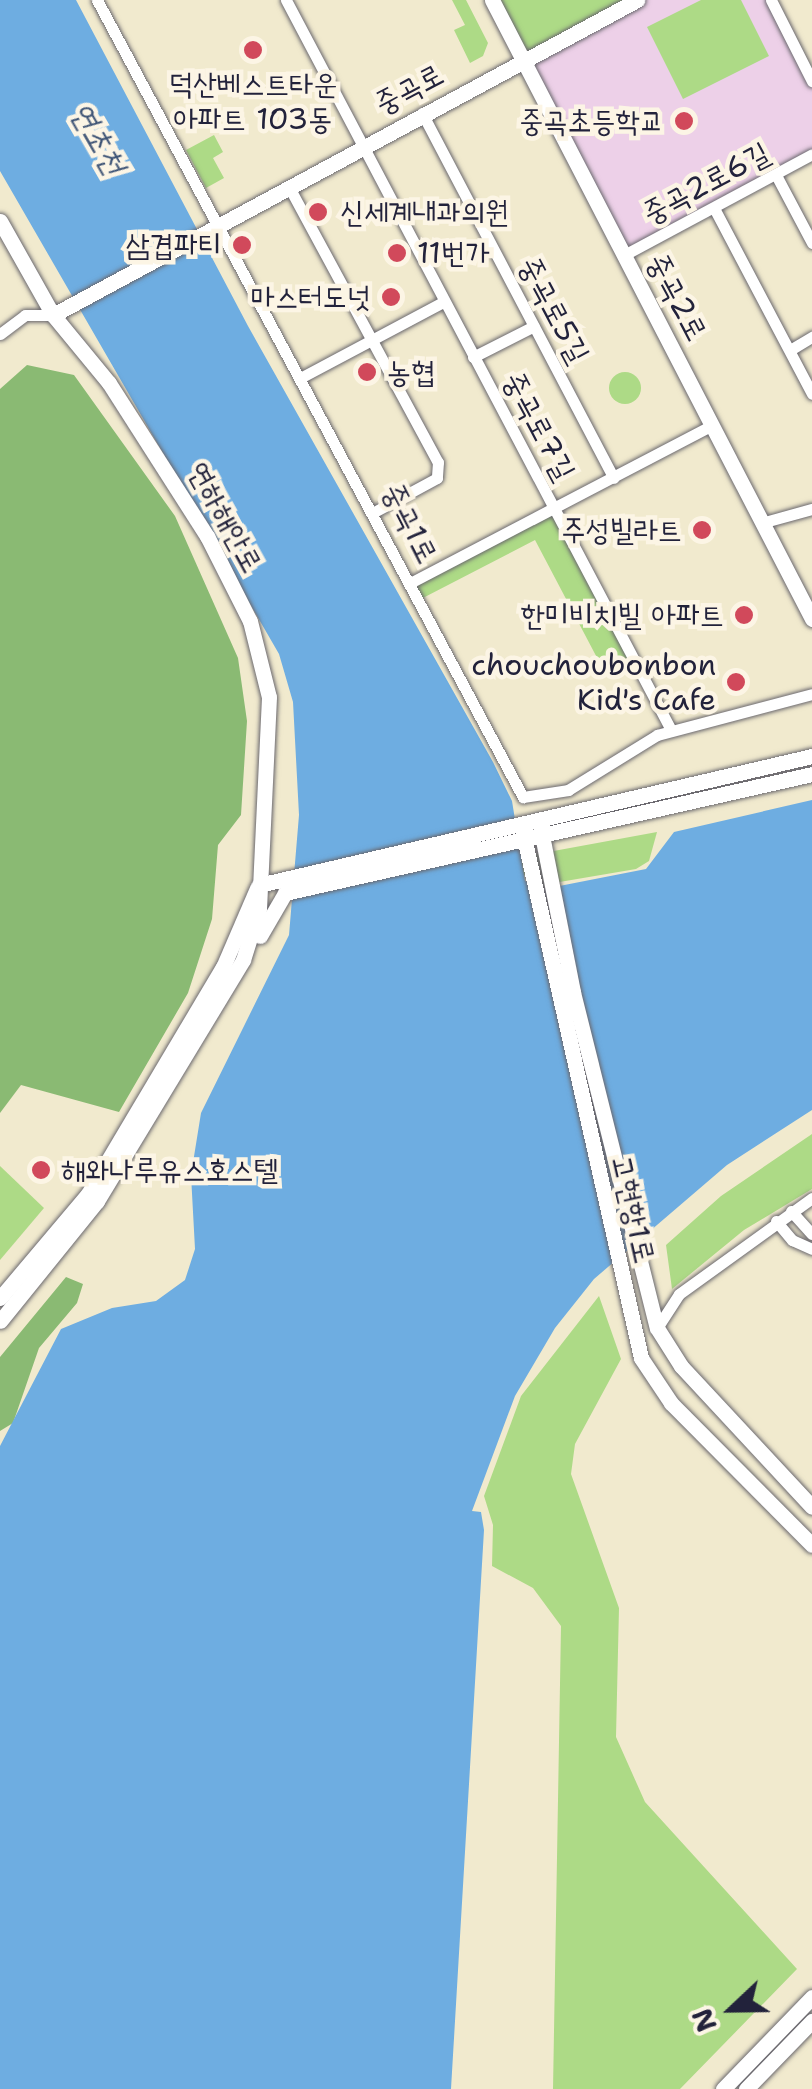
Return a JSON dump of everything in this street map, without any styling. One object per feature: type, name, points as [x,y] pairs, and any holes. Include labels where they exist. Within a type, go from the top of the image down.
[{"type":"street","name":"중곡로7길","points":[[286,0],[360,148],[672,730]]},
{"type":"street","name":"중곡2로","points":[[492,0],[812,619]]},
{"type":"street","name":"중곡로","points":[[60,312],[637,0]]},
{"type":"street","points":[[770,0],[812,82]]},
{"type":"street","name":"중곡1로","points":[[103,2],[214,227],[302,377],[523,796],[568,790],[672,730],[812,694]]},
{"type":"street","name":"중곡로5길","points":[[422,113],[614,478]]},
{"type":"street","name":"중곡2로6길","points":[[624,256],[812,154]]},
{"type":"street","points":[[776,175],[812,243]]},
{"type":"street","points":[[289,186],[438,462],[437,478],[374,512]]},
{"type":"street","points":[[714,208],[812,394]]},
{"type":"street","name":"연하해안로","points":[[0,221],[165,464],[250,621],[269,697],[259,885],[243,960],[97,1201],[0,1320]]},
{"type":"street","points":[[302,377],[443,302]]},
{"type":"street","points":[[0,334],[25,315],[60,312]]},
{"type":"street","points":[[474,358],[534,326]]},
{"type":"street","points":[[790,350],[812,337]]},
{"type":"street","points":[[410,583],[712,424]]},
{"type":"street","points":[[762,523],[812,509]]},
{"type":"street","points":[[243,960],[282,894],[540,827],[711,788],[812,756]]},
{"type":"street","points":[[711,788],[812,774]]},
{"type":"street","name":"고현항1로","points":[[540,827],[657,1328],[681,1366],[812,1507]]},
{"type":"street","points":[[259,885],[522,832]]},
{"type":"street","name":"고현항1로","points":[[522,832],[622,1288],[641,1358],[663,1392],[812,1545]]},
{"type":"street","name":"연하해안로","points":[[0,1298],[88,1194],[223,967],[259,885]]},
{"type":"street","points":[[657,1328],[679,1294],[812,1198]]},
{"type":"street","points":[[791,1211],[812,1234]]},
{"type":"street","points":[[776,1221],[792,1240],[812,1250]]},
{"type":"street","points":[[723,2089],[812,1997]]},
{"type":"street","points":[[746,2089],[812,2021]]},
{"type":"shaded area","name":"중곡초등학교","points":[[637,0],[771,0],[812,81],[812,154],[624,255],[524,59]]},
{"type":"green space","points":[[452,0],[466,0],[488,43],[483,56],[470,63],[454,30],[465,25]]},
{"type":"green space","points":[[492,0],[637,0],[524,59]]},
{"type":"green space","points":[[701,0],[741,0],[769,56],[683,99],[647,27]]},
{"type":"green space","points":[[214,135],[223,152],[213,158],[224,178],[206,188],[186,150]]},
{"type":"green space","points":[[27,365],[74,375],[175,516],[238,658],[247,721],[241,815],[218,845],[212,919],[188,993],[119,1112],[21,1085],[0,1113],[0,389]]},
{"type":"green space","points":[[625,372],[636,377],[641,388],[636,399],[625,404],[614,399],[609,388],[614,377]]},
{"type":"green space","points":[[555,508],[633,656],[604,671],[535,540],[419,600],[410,583]]},
{"type":"green space","points":[[657,832],[649,861],[636,869],[536,886],[522,873],[521,857]]},
{"type":"green space","points":[[812,1134],[812,1189],[744,1230],[672,1289],[666,1245],[721,1196]]},
{"type":"green space","points":[[0,1166],[44,1208],[0,1260]]},
{"type":"green space","points":[[66,1277],[83,1284],[77,1303],[39,1348],[13,1423],[0,1431],[0,1357]]},
{"type":"green space","points":[[599,1296],[621,1359],[575,1444],[571,1474],[619,1608],[616,1737],[645,1802],[797,1969],[680,2089],[553,2089],[561,1626],[533,1588],[492,1566],[493,1525],[484,1496],[521,1396]]},
{"type":"water","name":"연초천","points":[[0,0],[76,0],[248,326],[493,762],[512,801],[525,881],[544,889],[646,869],[674,832],[812,800],[812,1110],[727,1165],[594,1279],[555,1328],[515,1396],[472,1511],[481,1512],[484,1530],[451,2089],[0,2089],[0,1446],[61,1329],[112,1308],[156,1301],[185,1280],[195,1249],[191,1175],[201,1113],[289,935],[299,815],[293,702],[279,654],[0,171]]},
{"type":"place","name":"덕산베스트타운 아파트 103동","points":[[253,50]]},
{"type":"place","name":"중곡초등학교","points":[[684,121]]},
{"type":"place","name":"신세계내과의원","points":[[318,212]]},
{"type":"place","name":"삼겹파티","points":[[242,245]]},
{"type":"place","name":"11번가","points":[[397,253]]},
{"type":"place","name":"마스터도넛","points":[[391,297]]},
{"type":"place","name":"농협","points":[[367,372]]},
{"type":"place","name":"주성빌라트","points":[[702,530]]},
{"type":"place","name":"한미비치빌 아파트","points":[[744,615]]},
{"type":"place","name":"chouchoubonbon Kid's Cafe","points":[[736,682]]},
{"type":"place","name":"해와나루유스호스텔","points":[[41,1170]]}]
